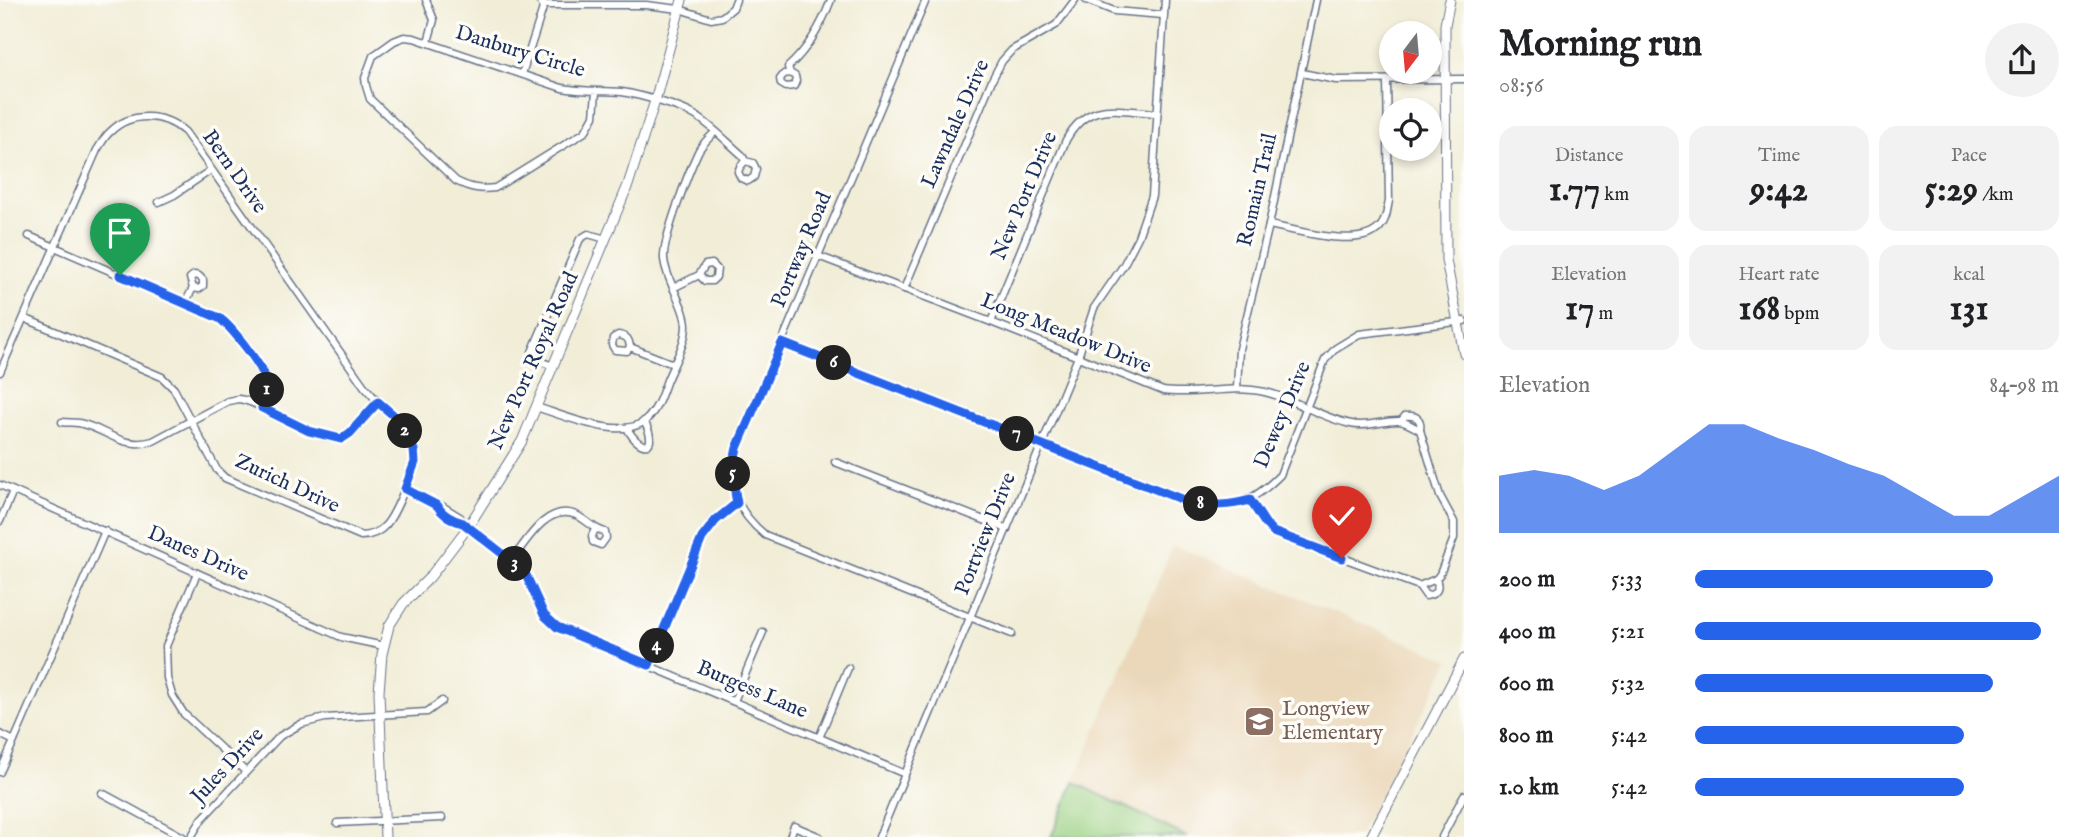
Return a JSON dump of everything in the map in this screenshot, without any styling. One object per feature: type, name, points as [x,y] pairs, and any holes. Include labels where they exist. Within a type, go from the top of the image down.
[{"type":"street","points":[[426,0],[434,20],[428,42]]},
{"type":"street","points":[[522,74],[541,3],[680,5],[711,19],[722,17],[733,8],[736,0]]},
{"type":"street","points":[[790,73],[788,67],[810,40],[831,0]]},
{"type":"street","name":"Portway Road","points":[[737,503],[733,464],[737,448],[926,0]]},
{"type":"street","name":"Lawndale Drive","points":[[904,289],[1002,61],[1012,50],[1056,25],[1074,0]]},
{"type":"street","points":[[1086,0],[1114,11],[1163,15]]},
{"type":"street","name":"Portview Drive","points":[[879,837],[1078,357],[1094,309],[1139,237],[1152,196],[1164,0]]},
{"type":"street","name":"Romain Trail","points":[[1237,388],[1239,349],[1269,225],[1316,0]]},
{"type":"street","points":[[1450,0],[1445,25],[1446,260],[1461,321],[1464,354]]},
{"type":"street","name":"New Port Royal Road","points":[[384,837],[379,692],[389,625],[403,604],[430,577],[522,441],[628,185],[655,102],[680,5]]},
{"type":"street","name":"Danbury Circle","points":[[596,92],[594,116],[585,132],[495,188],[470,188],[456,181],[370,99],[365,78],[373,56],[394,41],[404,37],[428,42],[562,88],[622,92],[689,112],[742,155],[745,161]]},
{"type":"street","points":[[1302,73],[1336,80],[1379,81]]},
{"type":"street","points":[[1442,79],[1464,79]]},
{"type":"street","points":[[1269,225],[1328,238],[1361,236],[1380,228],[1389,201],[1387,84]]},
{"type":"street","name":"New Port Drive","points":[[991,322],[1074,126],[1098,110],[1156,113]]},
{"type":"street","name":"Bern Drive","points":[[0,372],[97,150],[108,133],[118,125],[140,116],[164,120],[176,124],[185,132],[364,386],[399,420],[414,450],[415,462],[405,489]]},
{"type":"street","points":[[536,407],[608,428],[627,428],[644,421],[659,402],[685,334],[686,321],[664,258],[665,242],[699,150],[715,132]]},
{"type":"street","points":[[159,202],[211,170]]},
{"type":"street","points":[[552,366],[537,360],[532,352],[580,239],[588,234],[606,239]]},
{"type":"street","points":[[29,236],[228,324],[265,377],[266,395],[262,408]]},
{"type":"street","name":"Long Meadow Drive","points":[[818,256],[1163,391],[1178,393],[1237,388],[1266,392],[1351,424],[1370,426],[1401,421],[1420,430],[1440,495],[1454,522],[1454,538],[1436,579]]},
{"type":"street","points":[[673,288],[699,275]]},
{"type":"street","points":[[185,303],[193,288]]},
{"type":"street","name":"Zurich Drive","points":[[24,318],[162,377],[174,388],[217,470],[225,478],[360,536],[371,536],[381,531],[389,522],[405,489]]},
{"type":"street","name":"Dewey Drive","points":[[782,343],[1191,503],[1215,506],[1250,500],[1280,475],[1325,360],[1336,348],[1359,334],[1461,321]]},
{"type":"street","points":[[630,347],[673,365]]},
{"type":"street","points":[[62,422],[79,423],[120,440],[140,444],[153,441],[228,401],[238,399],[309,431],[341,439],[350,433],[378,402]]},
{"type":"street","points":[[627,428],[635,441],[641,445],[648,444],[652,435],[644,421]]},
{"type":"street","points":[[835,462],[1007,529]]},
{"type":"street","name":"Danes Drive","points":[[0,485],[341,637],[384,646]]},
{"type":"street","points":[[405,489],[438,506],[439,510],[465,525]]},
{"type":"street","points":[[0,521],[13,491]]},
{"type":"street","points":[[1250,500],[1273,532],[1419,586],[1426,596],[1433,595],[1439,586],[1436,579],[1419,586]]},
{"type":"street","points":[[649,665],[702,538],[716,520],[737,503],[748,521],[765,535],[1012,634]]},
{"type":"street","points":[[512,561],[540,524],[558,513],[574,514],[595,529]]},
{"type":"street","name":"Burgess Lane","points":[[465,525],[526,575],[544,615],[557,627],[905,774]]},
{"type":"street","points":[[0,772],[104,531]]},
{"type":"street","points":[[197,573],[166,646],[167,678],[172,695],[184,714],[246,772]]},
{"type":"street","points":[[734,701],[763,632]]},
{"type":"street","points":[[1371,837],[1464,659]]},
{"type":"street","points":[[820,738],[848,668]]},
{"type":"street","name":"Jules Drive","points":[[191,837],[202,819],[280,736],[301,724],[326,718],[427,712],[442,701]]},
{"type":"street","points":[[0,734],[14,741]]},
{"type":"street","points":[[102,793],[183,837]]},
{"type":"street","points":[[1442,837],[1464,795]]},
{"type":"street","points":[[337,823],[442,818]]},
{"type":"street","points":[[790,837],[794,826],[820,837]]},
{"type":"shaded area","name":"Longview Elementary","points":[[1173,545],[1450,660],[1358,837],[1187,837],[1074,782]]},
{"type":"green space","points":[[1074,782],[1187,837],[1051,837]]},
{"type":"place","name":"Longview Elementary","points":[[1259,721]]},
{"type":"route","points":[[120,275],[228,324],[265,377],[267,388],[262,408],[309,431],[341,439],[350,433],[378,402],[399,420],[414,450],[415,462],[405,489],[438,506],[439,510],[463,523],[512,561],[526,575],[544,615],[557,627],[649,665],[702,538],[716,520],[737,503],[733,464],[737,448],[782,343],[1191,503],[1215,506],[1250,500],[1273,532],[1342,558]]}]
